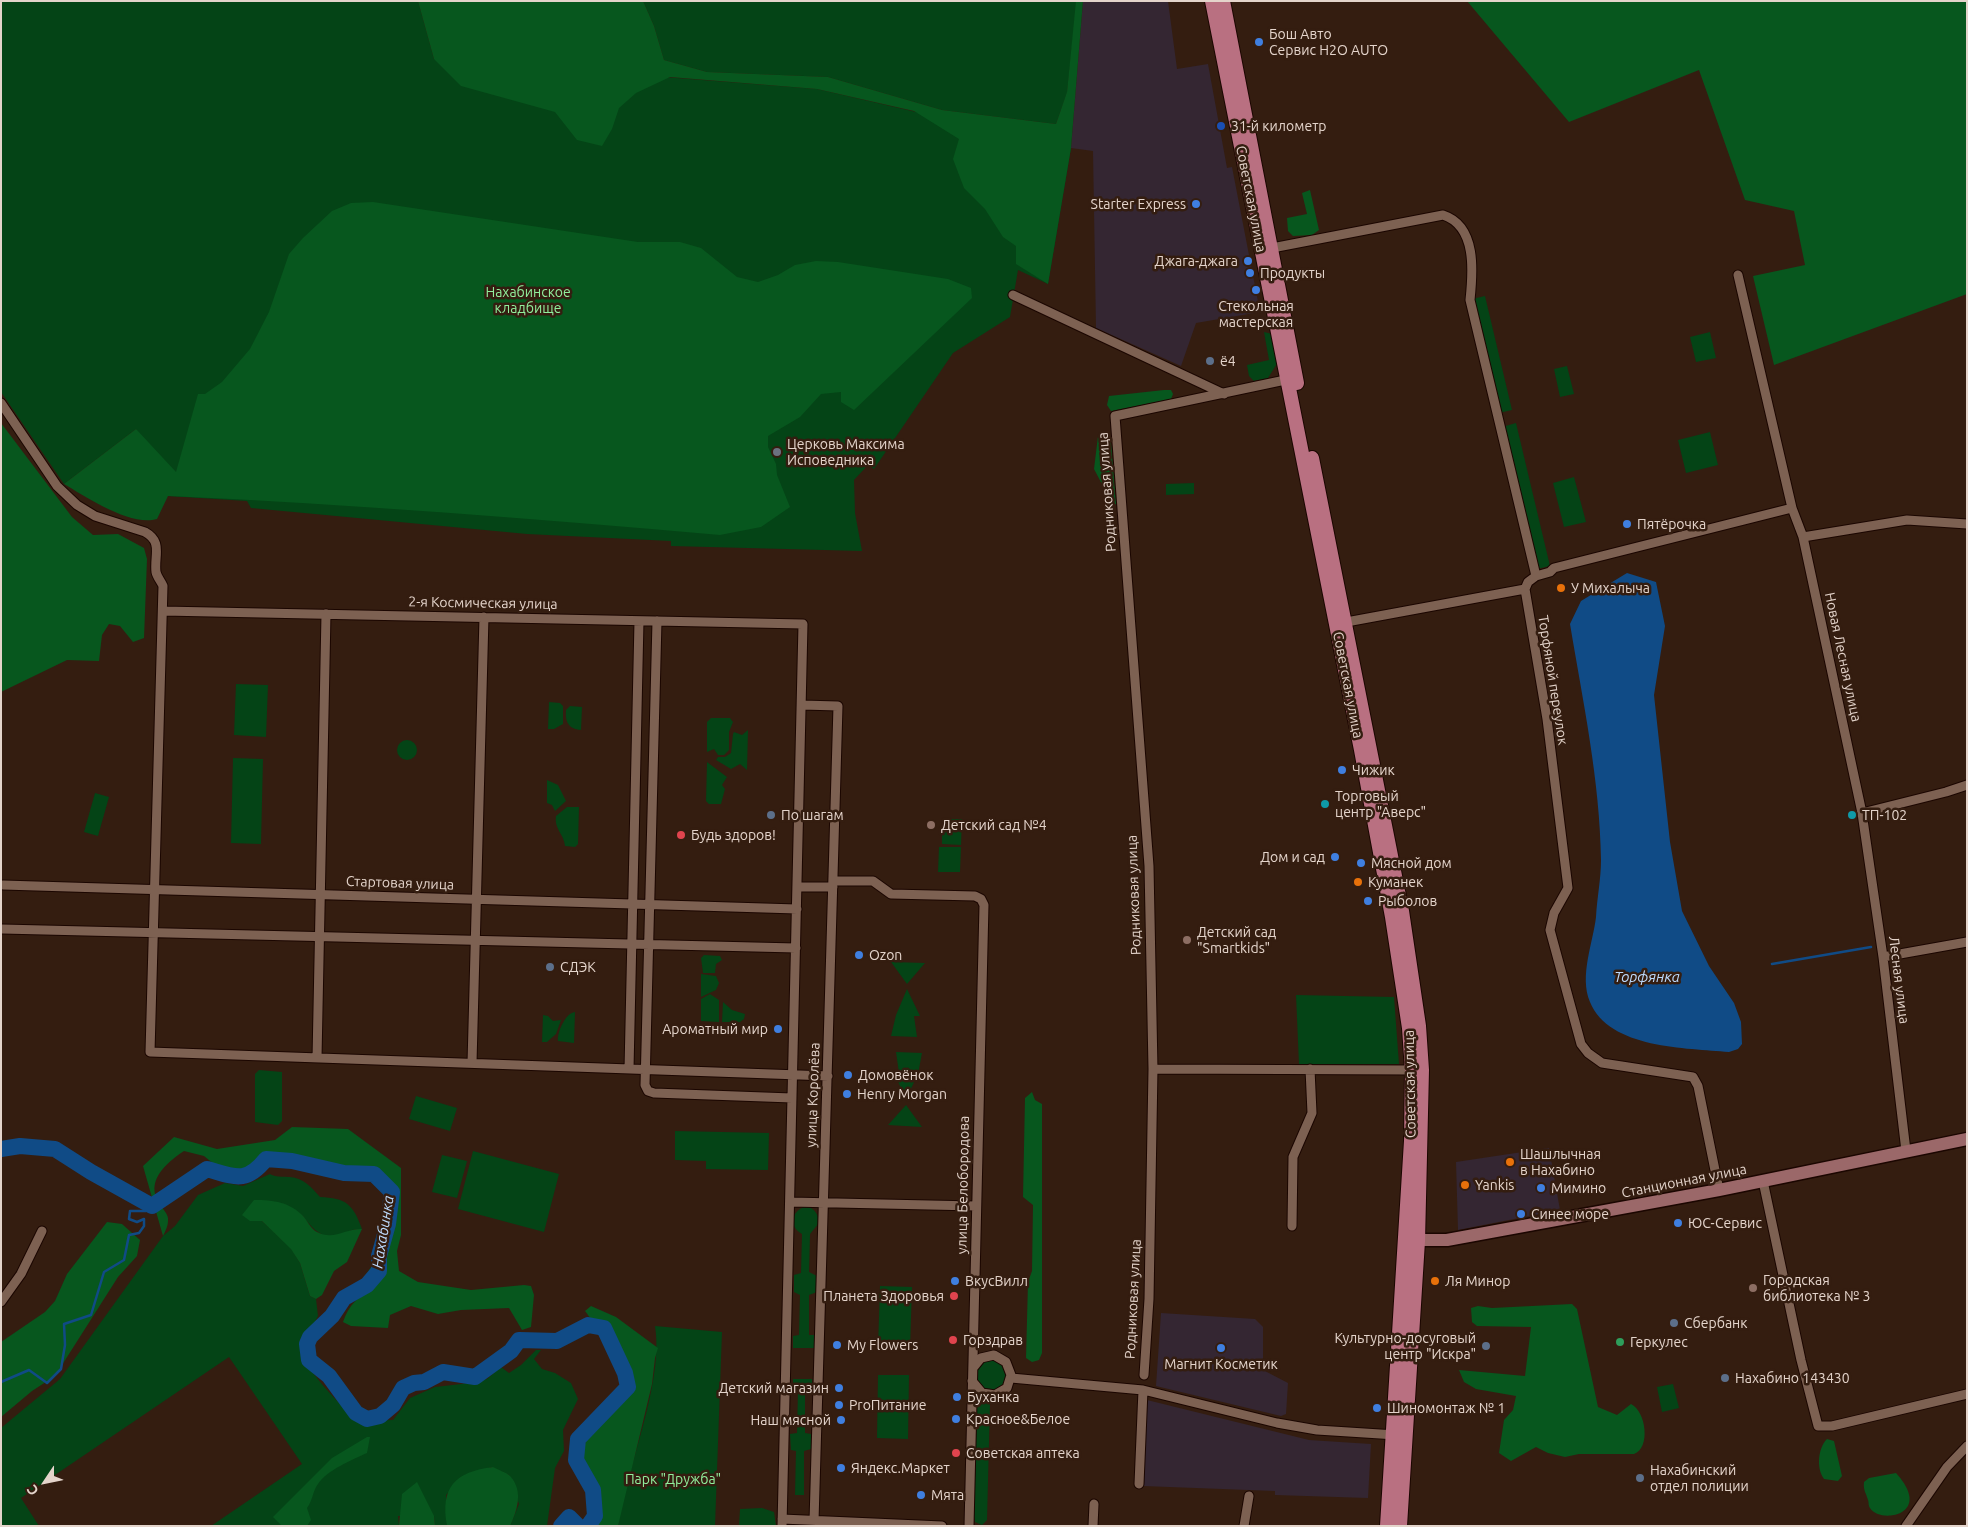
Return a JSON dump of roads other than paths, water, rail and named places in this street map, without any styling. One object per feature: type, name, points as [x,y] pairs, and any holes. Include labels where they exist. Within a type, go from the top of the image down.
[{"type":"main road","name":"Советская улица","points":[[1212,1],[1292,379],[1340,623],[1402,911],[1419,1026],[1422,1070],[1399,1436],[1387,1526]]},
{"type":"main road","name":"Советская улица","points":[[1223,1],[1272,248],[1292,379]]},
{"type":"main road","name":"Советская улица","points":[[1340,623],[1392,917],[1409,1028],[1412,1070],[1411,1240]]},
{"type":"main road","name":"Станционная улица","points":[[1411,1240],[1447,1240],[1719,1190],[1967,1139]]},
{"type":"main road","name":"Советская улица","points":[[1399,1436],[1400,1526]]},
{"type":"street","points":[[1272,248],[1443,215],[1454,221],[1469,246],[1473,269],[1470,300],[1536,576]]},
{"type":"street","name":"Новая Лесная улица","points":[[1738,275],[1792,508],[1803,536],[1862,814]]},
{"type":"street","points":[[1013,296],[1224,394],[1292,379]]},
{"type":"street","name":"Родниковая улица","points":[[1144,1375],[1149,1299],[1153,1068],[1149,866],[1115,416],[1224,394]]},
{"type":"street","points":[[1,403],[57,486],[77,506],[95,516],[145,532],[155,539],[156,572],[163,586],[150,1052],[828,1076]]},
{"type":"street","points":[[1340,623],[1525,589],[1528,582],[1536,576],[1550,572],[1554,568],[1792,508]]},
{"type":"street","points":[[1803,536],[1908,520],[1967,524]]},
{"type":"street","name":"Торфяной переулок","points":[[1525,589],[1547,719],[1568,888],[1554,913],[1550,930],[1581,1044],[1588,1053],[1602,1063],[1693,1077],[1698,1086],[1719,1190]]},
{"type":"street","name":"2-я Космическая улица","points":[[162,611],[803,624]]},
{"type":"street","points":[[317,1058],[326,614]]},
{"type":"street","points":[[472,1063],[484,617]]},
{"type":"street","points":[[629,1069],[639,621]]},
{"type":"street","points":[[657,621],[645,1085],[648,1091],[654,1093],[792,1098]]},
{"type":"street","name":"улица Королёва","points":[[782,1523],[803,624]]},
{"type":"street","name":"улица Королёва","points":[[802,705],[838,706],[814,1521]]},
{"type":"street","points":[[1862,814],[1946,792],[1967,784]]},
{"type":"street","name":"Лесная улица","points":[[1862,814],[1883,957],[1906,1151]]},
{"type":"street","name":"улица Белобородова","points":[[833,884],[873,881],[892,894],[975,896],[981,899],[984,905],[969,1526]]},
{"type":"street","points":[[797,887],[833,884]]},
{"type":"street","name":"Стартовая улица","points":[[3,885],[797,909]]},
{"type":"street","points":[[2,929],[796,948]]},
{"type":"street","points":[[1883,957],[1967,942]]},
{"type":"street","points":[[1153,1068],[1412,1070]]},
{"type":"street","points":[[1292,1226],[1293,1157],[1312,1113],[1310,1069]]},
{"type":"street","points":[[1763,1181],[1800,1360],[1818,1426],[1832,1426],[1967,1394]]},
{"type":"street","points":[[790,1202],[976,1206]]},
{"type":"street","points":[[1,1302],[22,1274],[42,1231]]},
{"type":"street","points":[[972,1369],[984,1356],[998,1356],[1008,1365],[1011,1378],[1004,1390],[992,1395],[980,1391],[972,1381]]},
{"type":"street","points":[[1011,1378],[1143,1390],[1277,1423],[1317,1430],[1399,1436]]},
{"type":"street","points":[[1139,1484],[1143,1390]]},
{"type":"street","points":[[1906,1526],[1947,1467],[1967,1446]]},
{"type":"street","points":[[1244,1526],[1249,1496]]},
{"type":"street","points":[[1093,1526],[1094,1504]]},
{"type":"street","points":[[782,1523],[814,1521],[942,1526]]},
{"type":"water","name":"Торфянка","points":[[1627,573],[1656,582],[1665,626],[1654,695],[1670,842],[1682,911],[1709,966],[1734,1003],[1741,1022],[1742,1044],[1738,1049],[1729,1052],[1672,1047],[1631,1037],[1614,1029],[1600,1017],[1590,1002],[1587,992],[1586,971],[1596,917],[1600,874],[1600,830],[1590,742],[1570,624],[1581,601]]},
{"type":"waterway","points":[[1772,964],[1871,947]]},
{"type":"waterway","name":"Нахабинка","points":[[1,1149],[20,1146],[55,1149],[91,1172],[152,1206],[207,1169],[233,1176],[246,1175],[259,1167],[266,1159],[292,1161],[344,1173],[374,1174],[392,1192],[388,1224],[379,1256],[379,1271],[367,1285],[344,1298],[332,1316],[310,1337],[307,1344],[309,1360],[329,1376],[356,1413],[367,1419],[380,1416],[393,1405],[403,1388],[414,1383],[424,1382],[443,1372],[475,1377],[511,1351],[519,1340],[557,1341],[588,1325],[604,1328],[625,1373],[628,1387],[578,1439],[576,1460],[593,1490],[595,1516],[588,1526]]},
{"type":"waterway","points":[[1,1382],[29,1370],[47,1383],[61,1369],[65,1345],[64,1324],[91,1315],[104,1272],[124,1260],[129,1235],[139,1233],[144,1226],[144,1219],[137,1222],[129,1219],[130,1211],[146,1211],[147,1204]]},
{"type":"waterway","name":"Нахабинка","points":[[561,1526],[569,1517],[578,1526]]},
{"type":"place","name":"Бош Авто Сервис H2O AUTO","points":[[1259,42]]},
{"type":"place","name":"31-й километр","points":[[1221,126]]},
{"type":"place","name":"Starter Express","points":[[1196,204]]},
{"type":"place","name":"Джага-джага","points":[[1248,261]]},
{"type":"place","name":"Продукты","points":[[1250,273]]},
{"type":"place","name":"Стекольная мастерская","points":[[1256,290]]},
{"type":"place","name":"ё4","points":[[1210,361]]},
{"type":"place","name":"Церковь Максима Исповедника","points":[[777,452]]},
{"type":"place","name":"Пятёрочка","points":[[1627,524]]},
{"type":"place","name":"У Михалыча","points":[[1561,588]]},
{"type":"place","name":"Чижик","points":[[1342,770]]},
{"type":"place","name":"Торговый центр \"Аверс\"","points":[[1325,804]]},
{"type":"place","name":"По шагам","points":[[771,815]]},
{"type":"place","name":"ТП-102","points":[[1852,815]]},
{"type":"place","name":"Детский сад №4","points":[[931,825]]},
{"type":"place","name":"Будь здоров!","points":[[681,835]]},
{"type":"place","name":"Дом и сад","points":[[1335,857]]},
{"type":"place","name":"Мясной дом","points":[[1361,863]]},
{"type":"place","name":"Куманек","points":[[1358,882]]},
{"type":"place","name":"Рыболов","points":[[1368,901]]},
{"type":"place","name":"Детский сад \"Smartkids\"","points":[[1187,940]]},
{"type":"place","name":"Ozon","points":[[859,955]]},
{"type":"place","name":"СДЭК","points":[[550,967]]},
{"type":"place","name":"Ароматный мир","points":[[778,1029]]},
{"type":"place","name":"Домовёнок","points":[[848,1075]]},
{"type":"place","name":"Henry Morgan","points":[[847,1094]]},
{"type":"place","name":"Шашлычная в Нахабино","points":[[1510,1162]]},
{"type":"place","name":"Yankis","points":[[1465,1185]]},
{"type":"place","name":"Мимино","points":[[1541,1188]]},
{"type":"place","name":"Синее море","points":[[1521,1214]]},
{"type":"place","name":"ЮС-Сервис","points":[[1678,1223]]},
{"type":"place","name":"ВкусВилл","points":[[955,1281]]},
{"type":"place","name":"Ля Минор","points":[[1435,1281]]},
{"type":"place","name":"Городская библиотека № 3","points":[[1753,1288]]},
{"type":"place","name":"Планета Здоровья","points":[[954,1296]]},
{"type":"place","name":"Сбербанк","points":[[1674,1323]]},
{"type":"place","name":"Горздрав","points":[[953,1340]]},
{"type":"place","name":"Геркулес","points":[[1620,1342]]},
{"type":"place","name":"My Flowers","points":[[837,1345]]},
{"type":"place","name":"Культурно-досуговый центр \"Искра\"","points":[[1486,1346]]},
{"type":"place","name":"Магнит Косметик","points":[[1221,1348]]},
{"type":"place","name":"Нахабино 143430","points":[[1725,1378]]},
{"type":"place","name":"Детский магазин","points":[[839,1388]]},
{"type":"place","name":"Буханка","points":[[957,1397]]},
{"type":"place","name":"ProПитание","points":[[839,1405]]},
{"type":"place","name":"Шиномонтаж № 1","points":[[1377,1408]]},
{"type":"place","name":"Красное&Белое","points":[[956,1419]]},
{"type":"place","name":"Наш мясной","points":[[841,1420]]},
{"type":"place","name":"Советская аптека","points":[[956,1453]]},
{"type":"place","name":"Яндекс.Маркет","points":[[841,1468]]},
{"type":"place","name":"Нахабинский отдел полиции","points":[[1640,1478]]},
{"type":"place","name":"Мята","points":[[921,1495]]},
{"type":"park label","name":"Нахабинское кладбище","points":[[528,300]]},
{"type":"park label","name":"Парк \"Дружба\"","points":[[673,1479]]}]
